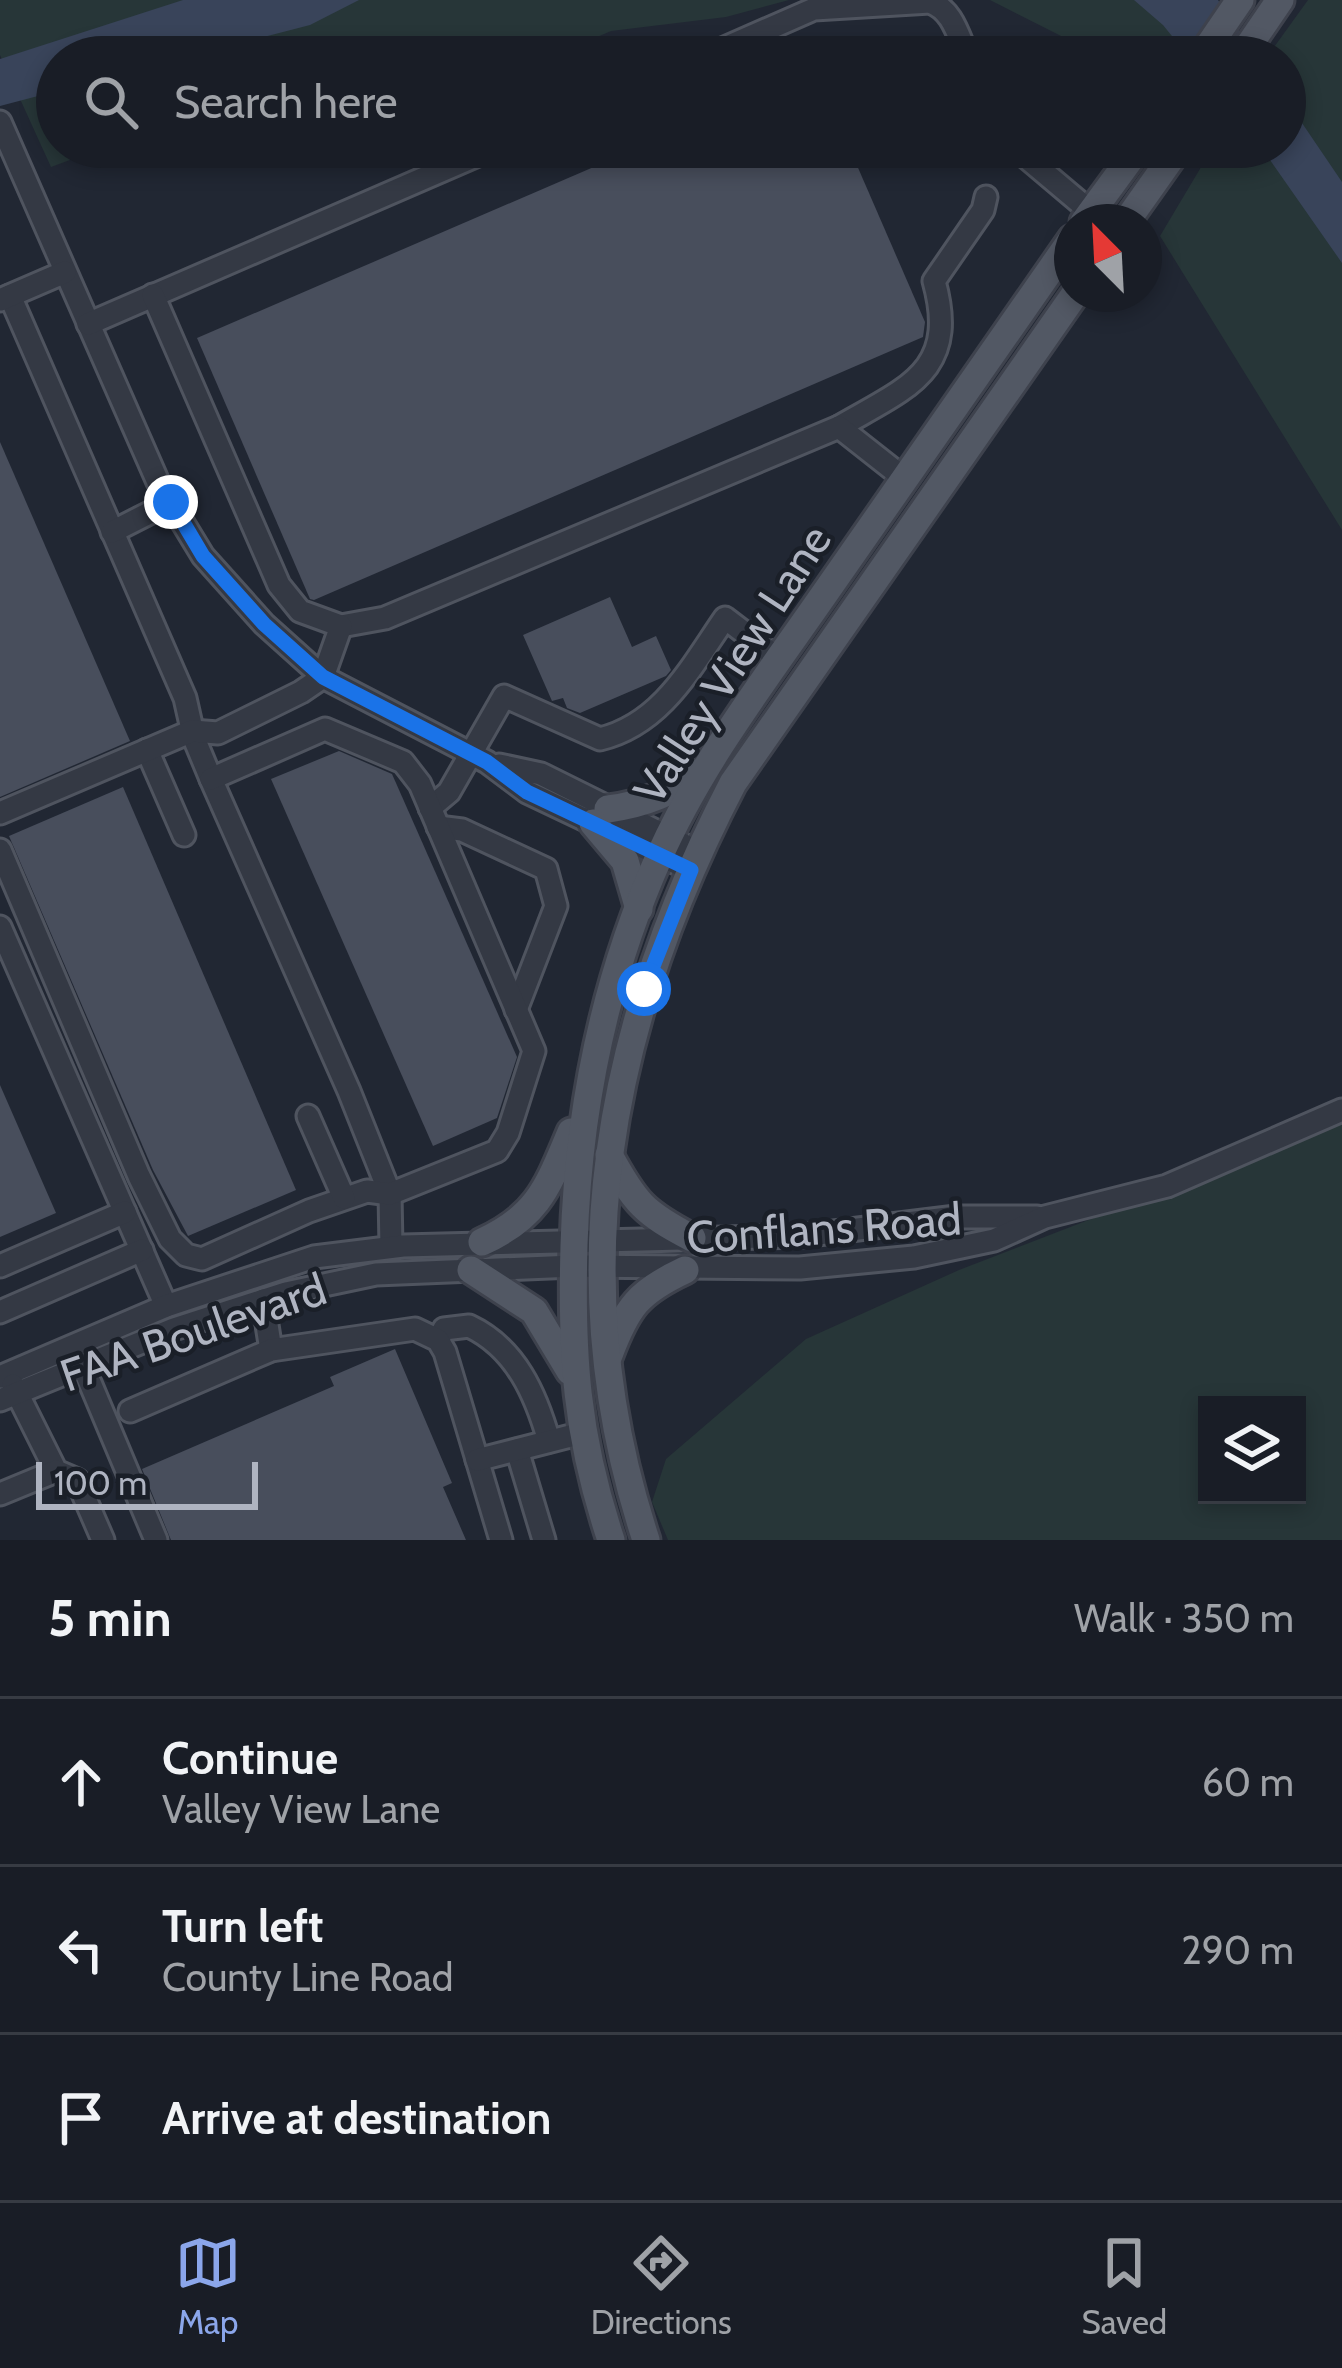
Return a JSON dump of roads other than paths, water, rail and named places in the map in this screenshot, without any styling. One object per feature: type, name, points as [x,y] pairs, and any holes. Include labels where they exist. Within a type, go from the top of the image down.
[{"type":"main road","points":[[1215,36],[1240,0]]},
{"type":"main road","points":[[1255,36],[1280,0]]},
{"type":"main road","points":[[1097,204],[1123,168]]},
{"type":"main road","points":[[1139,204],[1164,168]]},
{"type":"main road","name":"Valley View Lane","points":[[611,1540],[582,1433],[574,1378],[575,1184],[587,1095],[615,981],[639,909],[664,848],[741,709],[1054,265]]},
{"type":"main road","name":"Valley View Lane","points":[[646,1540],[626,1468],[608,1359],[604,1239],[609,1156],[634,1022],[662,937],[733,783],[1062,312]]},
{"type":"main road","points":[[904,479],[932,495]]},
{"type":"main road","points":[[639,909],[625,861],[601,816],[675,790],[707,768]]},
{"type":"main road","points":[[482,1242],[518,1222],[543,1197],[587,1095]]},
{"type":"main road","points":[[609,1156],[633,1199],[692,1238]]},
{"type":"main road","points":[[471,1270],[534,1310],[574,1378]]},
{"type":"main road","points":[[608,1359],[631,1306],[651,1286],[685,1270]]},
{"type":"street","points":[[752,36],[814,9],[930,2],[950,16],[959,36]]},
{"type":"street","points":[[0,122],[171,502],[203,556],[264,624],[323,677],[479,758],[541,774],[601,816],[694,861]]},
{"type":"street","points":[[88,324],[447,168]]},
{"type":"street","points":[[1036,168],[1073,204]]},
{"type":"street","points":[[153,295],[279,585],[300,611],[341,626],[386,618],[839,427],[903,390],[929,365],[941,344],[943,313],[934,281],[983,210],[986,196]]},
{"type":"street","points":[[65,272],[5,298],[112,532],[184,698],[211,779],[349,1091],[390,1194],[391,1247]]},
{"type":"street","points":[[839,427],[904,479]]},
{"type":"street","points":[[112,532],[171,502]]},
{"type":"street","points":[[434,818],[448,792],[479,758],[504,696],[591,738],[613,736],[651,716],[678,686],[725,617],[779,659]]},
{"type":"street","points":[[0,813],[192,730],[218,733],[301,692],[323,677],[341,626]]},
{"type":"street","points":[[0,850],[139,1177],[170,1239],[186,1255],[202,1259],[344,1198],[367,1191],[390,1194],[496,1150],[508,1133],[534,1051],[420,784],[403,762],[325,729],[211,779]]},
{"type":"street","points":[[147,750],[184,835]]},
{"type":"street","points":[[434,818],[546,869],[554,886],[556,907],[516,1010]]},
{"type":"street","points":[[0,927],[166,1306]]},
{"type":"street","name":"Conflans Road","points":[[604,1268],[800,1268],[914,1257],[994,1240],[1045,1217],[1166,1186],[1342,1110]]},
{"type":"street","points":[[308,1116],[344,1198]]},
{"type":"street","points":[[0,1266],[125,1212]]},
{"type":"street","name":"Conflans Road","points":[[604,1239],[801,1236],[956,1217],[1045,1217]]},
{"type":"street","name":"FAA Boulevard","points":[[6,1386],[83,1366],[174,1328],[262,1300],[376,1274],[471,1270],[574,1253],[604,1239]]},
{"type":"street","name":"FAA Boulevard","points":[[6,1386],[166,1306],[314,1257],[482,1242],[574,1253],[604,1268]]},
{"type":"street","points":[[0,1312],[142,1250]]},
{"type":"street","points":[[262,1300],[271,1350]]},
{"type":"street","points":[[438,1340],[444,1329],[469,1326],[494,1343],[535,1391],[549,1442]]},
{"type":"street","points":[[130,1411],[271,1350],[415,1329],[438,1340],[445,1352],[500,1540]]},
{"type":"street","points":[[83,1366],[156,1540]]},
{"type":"street","points":[[6,1386],[56,1471],[77,1480],[103,1540]]},
{"type":"street","points":[[477,1460],[582,1433]]},
{"type":"street","points":[[517,1450],[544,1540]]},
{"type":"street","points":[[0,1494],[56,1471]]},
{"type":"water","points":[[183,0],[359,0],[310,25],[268,36],[71,36]]},
{"type":"water","points":[[1134,0],[1218,0],[1243,36],[1172,36]]},
{"type":"water","points":[[36,47],[36,97],[0,106],[0,59]]},
{"type":"water","points":[[1306,129],[1342,182],[1342,263],[1276,168],[1306,168]]}]
